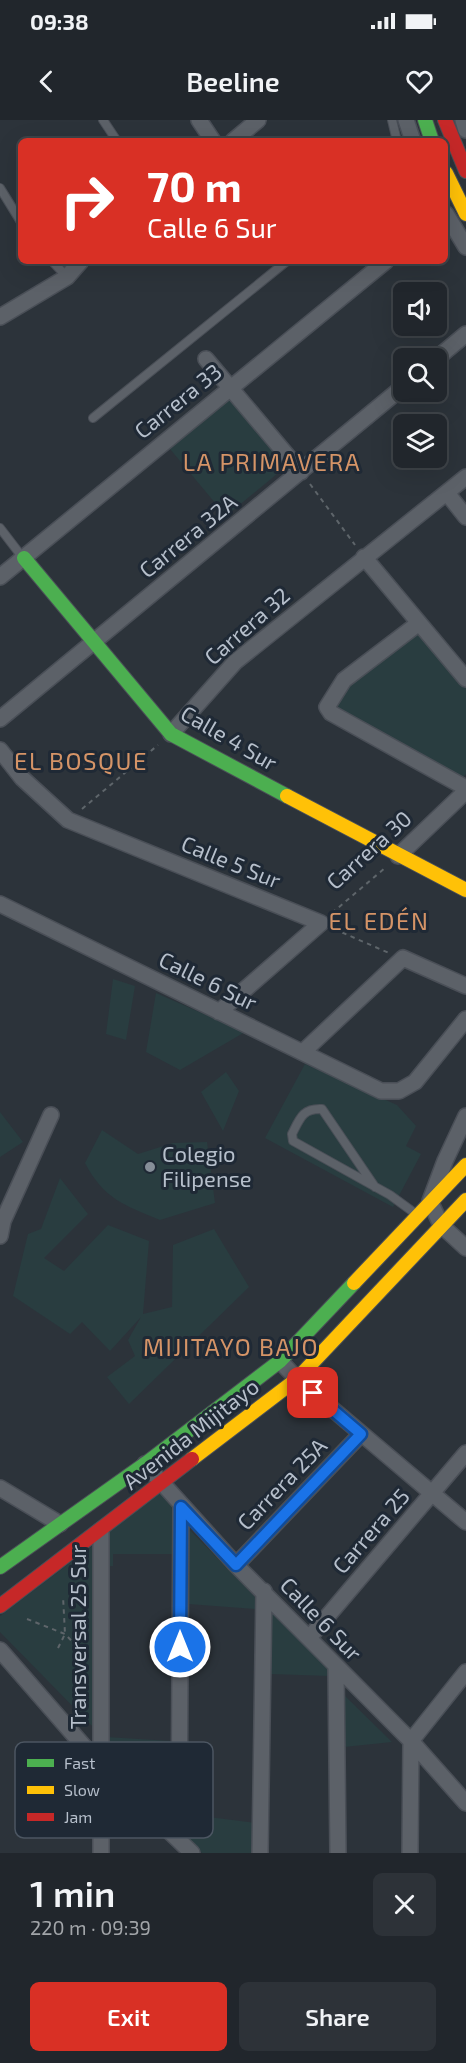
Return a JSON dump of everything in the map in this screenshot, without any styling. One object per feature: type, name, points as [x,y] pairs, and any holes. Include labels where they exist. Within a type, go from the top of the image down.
[{"type":"main road","points":[[425,120],[431,138]]},
{"type":"main road","points":[[445,120],[466,171]]},
{"type":"main road","points":[[448,177],[466,214]]},
{"type":"main road","name":"Calle 4 Sur","points":[[24,558],[171,734],[466,890]]},
{"type":"main road","name":"Avenida Mijitayo","points":[[0,1567],[145,1464],[280,1361],[466,1165]]},
{"type":"main road","name":"Avenida Mijitayo","points":[[0,1606],[297,1379],[466,1200]]},
{"type":"street","points":[[199,120],[211,138]]},
{"type":"street","points":[[237,138],[258,120]]},
{"type":"street","points":[[406,120],[412,138]]},
{"type":"street","points":[[463,120],[466,130]]},
{"type":"street","points":[[448,217],[466,247]]},
{"type":"street","points":[[0,317],[67,277],[78,264]]},
{"type":"street","name":"Carrera 33","points":[[0,577],[382,264]]},
{"type":"street","points":[[447,349],[466,334]]},
{"type":"street","points":[[206,359],[301,472]]},
{"type":"street","name":"Carrera 32A","points":[[0,719],[393,395]]},
{"type":"street","name":"Carrera 32","points":[[171,734],[235,662],[466,477]]},
{"type":"street","points":[[447,493],[466,517]]},
{"type":"street","points":[[364,557],[466,679]]},
{"type":"street","points":[[419,623],[344,680],[327,707],[331,713],[466,789]]},
{"type":"street","name":"Calle 5 Sur","points":[[0,750],[22,778],[68,820],[321,923]]},
{"type":"street","name":"Carrera 30","points":[[398,856],[466,789]]},
{"type":"street","name":"Calle 6 Sur","points":[[0,904],[381,1090],[399,1091],[414,1082],[466,1019]]},
{"type":"street","name":"Carrera 30","points":[[219,1012],[321,923]]},
{"type":"street","points":[[304,1051],[403,958],[466,986]]},
{"type":"street","points":[[0,1236],[3,1221],[51,1115]]},
{"type":"street","points":[[466,1116],[430,1201],[441,1226],[466,1248]]},
{"type":"street","points":[[280,1361],[297,1379],[466,1522]]},
{"type":"street","name":"Carrera 25A","points":[[236,1565],[361,1434]]},
{"type":"street","name":"Carrera 25","points":[[309,1638],[466,1453]]},
{"type":"street","name":"Calle 6 Sur","points":[[145,1464],[181,1507],[336,1668],[411,1741],[466,1803]]},
{"type":"street","points":[[0,1488],[60,1524]]},
{"type":"street","points":[[179,1742],[181,1507]]},
{"type":"street","name":"Transversal 25 Sur","points":[[100,1530],[100,1742]]},
{"type":"street","points":[[260,1853],[264,1591]]},
{"type":"street","points":[[0,1650],[80,1742]]},
{"type":"street","points":[[336,1668],[338,1853]]},
{"type":"street","points":[[410,1853],[411,1741],[466,1672]]},
{"type":"street","points":[[178,1841],[192,1853]]},
{"type":"lane","points":[[103,120],[115,138]]},
{"type":"lane","points":[[392,120],[396,138]]},
{"type":"lane","points":[[0,188],[18,217]]},
{"type":"lane","points":[[55,264],[67,277]]},
{"type":"lane","points":[[93,418],[283,264]]},
{"type":"lane","points":[[0,528],[24,558]]},
{"type":"lane","points":[[375,1187],[322,1108],[310,1108],[303,1112],[292,1134],[293,1140],[375,1187],[417,1215]]},
{"type":"path","points":[[301,472],[364,557]]},
{"type":"path","points":[[68,820],[171,734]]},
{"type":"path","name":"Carrera 30","points":[[321,923],[398,856]]},
{"type":"path","points":[[321,923],[403,958]]},
{"type":"path","points":[[58,1648],[65,1634],[63,1596]]},
{"type":"path","points":[[27,1619],[65,1634],[99,1671]]},
{"type":"green space","points":[[234,396],[289,464],[226,516],[170,449]]},
{"type":"green space","points":[[418,632],[466,687],[466,774],[460,780],[334,710],[351,684]]},
{"type":"green space","points":[[113,979],[135,986],[126,1040],[106,1034]]},
{"type":"green space","points":[[156,993],[245,1032],[180,1070],[146,1052]]},
{"type":"green space","points":[[305,1064],[397,1105],[416,1126],[406,1146],[421,1154],[393,1207],[265,1138]]},
{"type":"green space","points":[[226,1072],[239,1091],[223,1131],[201,1092]]},
{"type":"green space","points":[[0,1112],[23,1142],[0,1157]]},
{"type":"green space","points":[[102,1130],[138,1154],[173,1143],[207,1142],[215,1203],[160,1220],[125,1205],[100,1185],[85,1163]]},
{"type":"green space","points":[[60,1178],[88,1214],[44,1258],[64,1271],[108,1225],[149,1241],[143,1314],[172,1307],[173,1245],[214,1229],[249,1287],[129,1404],[107,1377],[135,1356],[128,1340],[141,1317],[110,1351],[82,1322],[70,1334],[13,1296],[28,1234],[41,1229]]},
{"type":"green space","points":[[160,1491],[176,1507],[176,1554],[113,1554],[113,1566],[106,1566],[104,1535]]},
{"type":"green space","points":[[186,1526],[258,1600],[255,1609],[188,1604]]},
{"type":"green space","points":[[95,1544],[94,1728],[0,1632],[0,1616]]},
{"type":"green space","points":[[270,1608],[329,1671],[330,1676],[270,1674]]},
{"type":"green space","points":[[345,1696],[392,1742],[344,1747],[343,1699]]},
{"type":"green space","points":[[106,1737],[171,1741],[171,1742],[105,1742]]},
{"type":"green space","points":[[213,1818],[256,1823],[255,1853],[202,1853],[187,1838],[213,1838]]},
{"type":"traffic: fast","points":[[425,120],[431,138]]},
{"type":"traffic: fast","points":[[24,558],[171,734],[287,796]]},
{"type":"traffic: fast","points":[[0,1567],[145,1464],[280,1361],[354,1283]]},
{"type":"traffic: slow","points":[[448,177],[466,214]]},
{"type":"traffic: slow","points":[[287,796],[466,890]]},
{"type":"traffic: slow","points":[[354,1283],[466,1165]]},
{"type":"traffic: slow","points":[[192,1459],[297,1379],[466,1200]]},
{"type":"traffic: jam","points":[[445,120],[466,171]]},
{"type":"traffic: jam","points":[[0,1606],[192,1459]]},
{"type":"place","name":"Colegio Filipense","points":[[150,1167]]},
{"type":"district","name":"LA PRIMAVERA","points":[[272,463]]},
{"type":"district","name":"EL BOSQUE","points":[[81,762]]},
{"type":"district","name":"EL EDÉN","points":[[379,922]]},
{"type":"district","name":"MIJITAYO BAJO","points":[[231,1348]]},
{"type":"route","points":[[180,1647],[181,1507],[236,1565],[361,1434],[313,1393]]}]
